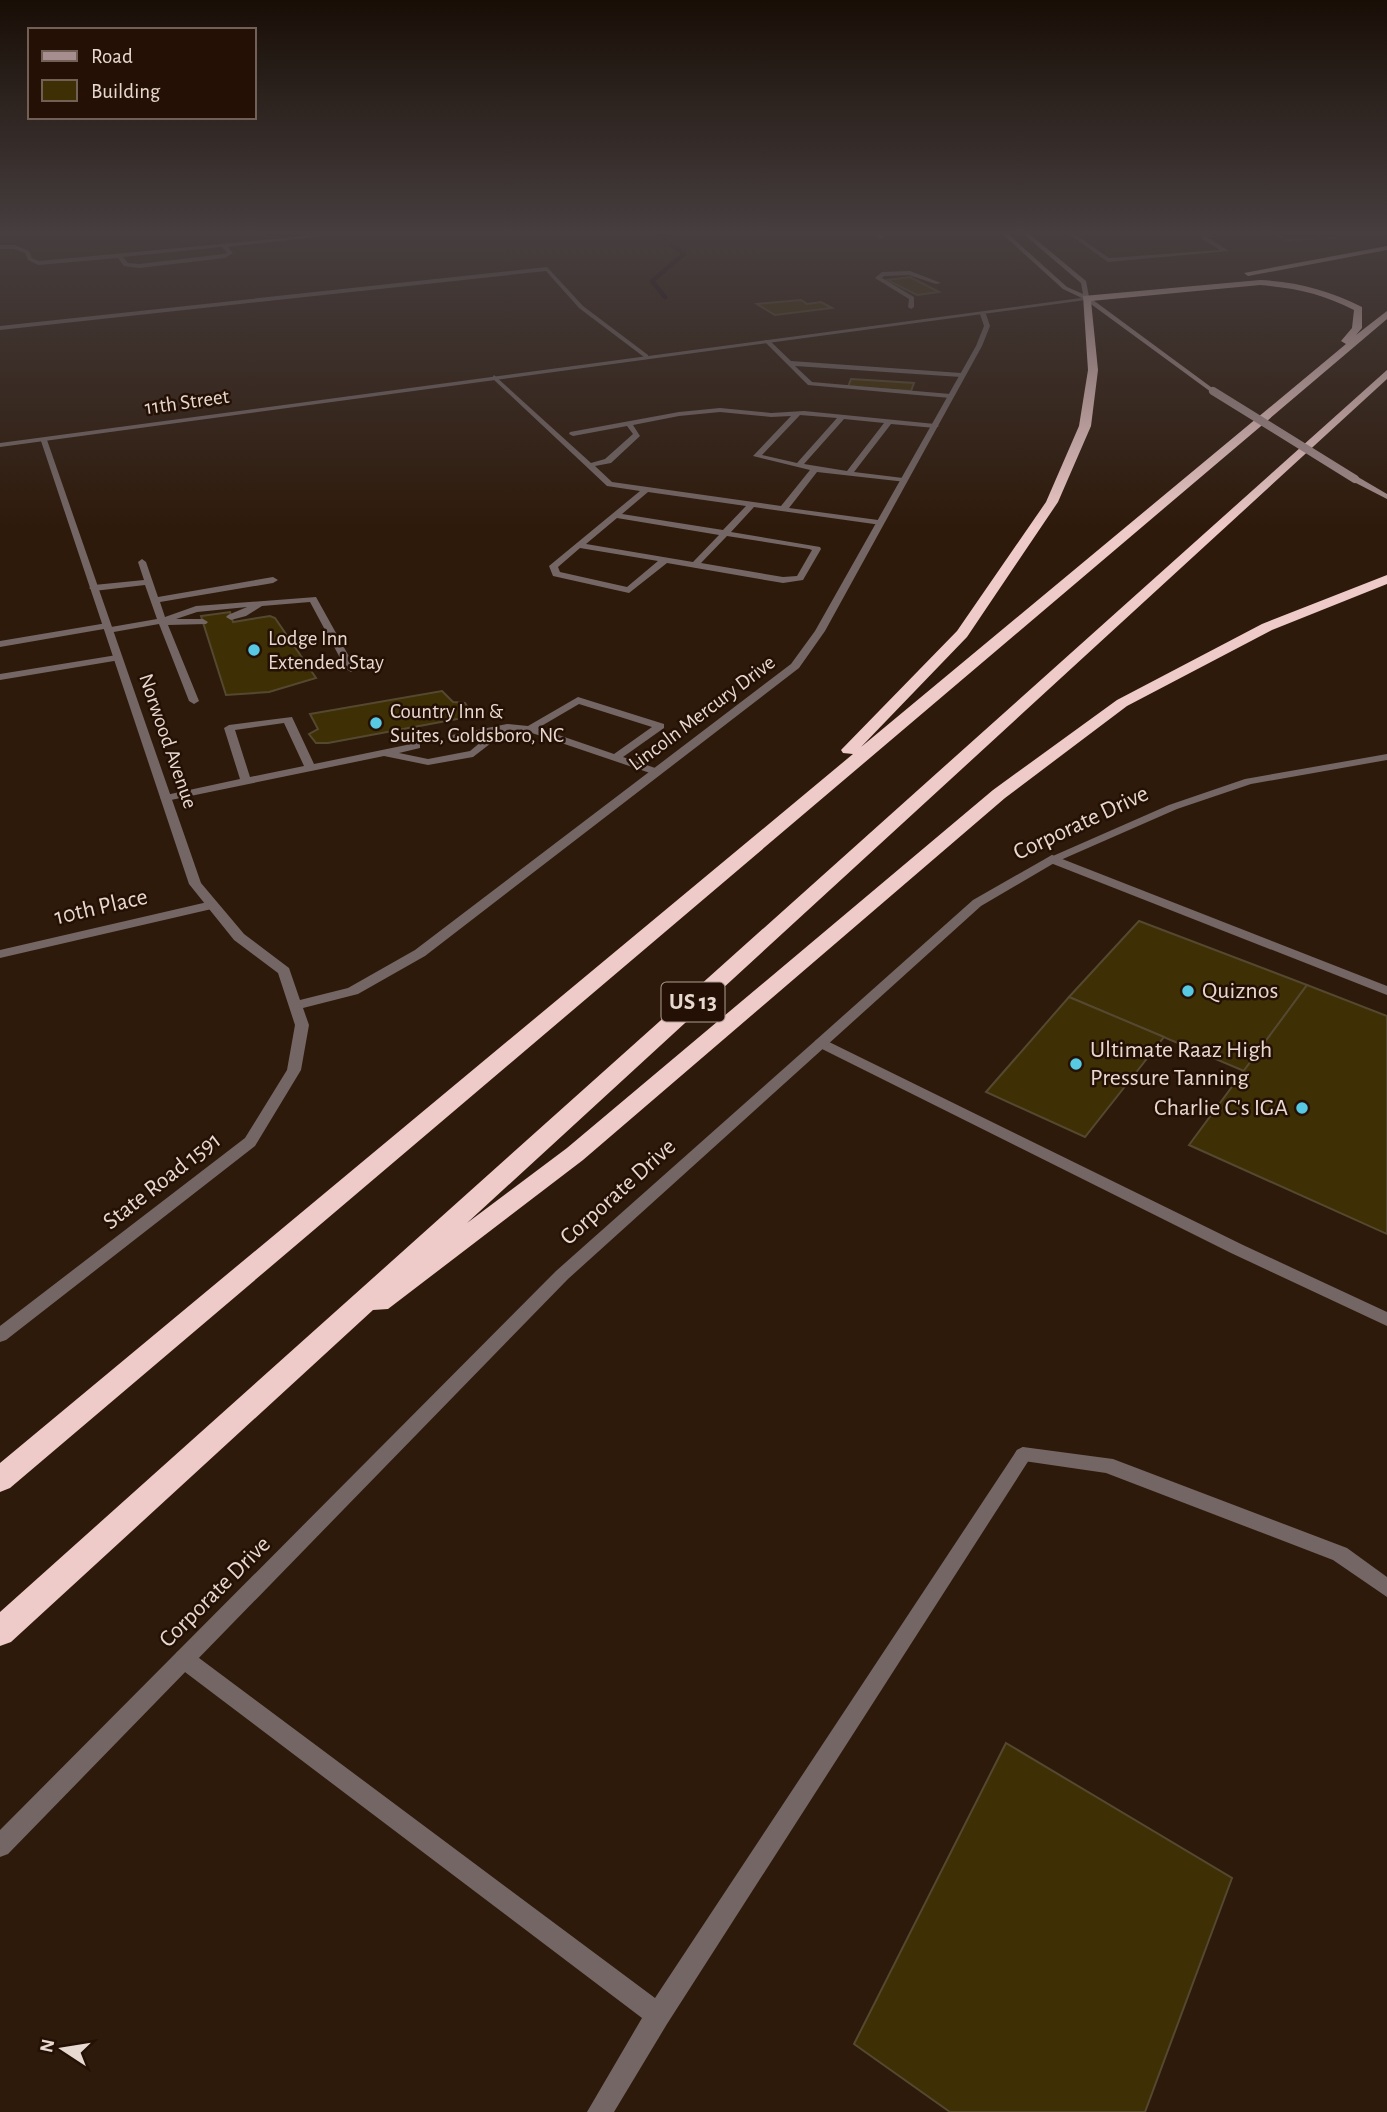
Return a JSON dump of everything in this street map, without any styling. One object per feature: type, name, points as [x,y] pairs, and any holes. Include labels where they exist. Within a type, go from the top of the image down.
[{"type":"highway","points":[[762,838],[962,634],[1052,502],[1085,426],[1093,370],[1089,331]]},
{"type":"highway","points":[[1332,359],[1355,331]]},
{"type":"highway","points":[[0,1480],[1367,331]]},
{"type":"highway","name":"US 13","points":[[0,1632],[1387,373]]},
{"type":"highway","points":[[268,1386],[575,1154],[999,794],[1122,703],[1267,627],[1387,579]]},
{"type":"main road","points":[[1130,331],[1213,391],[1387,497]]},
{"type":"street","points":[[612,331],[646,356]]},
{"type":"street","name":"11th Street","points":[[0,445],[851,331]]},
{"type":"street","name":"Lincoln Mercury Drive","points":[[295,1006],[353,991],[420,953],[795,666],[820,631],[985,331]]},
{"type":"street","points":[[767,341],[810,384],[950,396]]},
{"type":"street","points":[[791,367],[961,375]]},
{"type":"street","points":[[924,394],[931,373]]},
{"type":"street","points":[[494,377],[610,484],[878,523]]},
{"type":"street","points":[[573,434],[720,410],[842,417],[934,426]]},
{"type":"street","points":[[797,414],[757,456],[815,469],[903,480]]},
{"type":"street","points":[[800,464],[842,417]]},
{"type":"street","points":[[849,473],[889,421]]},
{"type":"street","points":[[591,465],[608,461],[637,434],[628,423]]},
{"type":"street","name":"Norwood Avenue","points":[[43,440],[195,884],[239,937],[284,971],[302,1026]]},
{"type":"street","points":[[783,510],[815,469]]},
{"type":"street","points":[[646,490],[553,566],[556,574],[621,590],[636,585],[665,560]]},
{"type":"street","points":[[695,565],[751,506]]},
{"type":"street","points":[[579,545],[792,580],[800,578],[818,553],[817,549],[810,547],[615,515]]},
{"type":"street","points":[[142,562],[194,701]]},
{"type":"street","points":[[154,600],[273,580]]},
{"type":"street","points":[[94,588],[148,582]]},
{"type":"street","points":[[162,621],[196,609],[313,599],[351,669]]},
{"type":"street","points":[[231,617],[243,614],[260,603]]},
{"type":"street","points":[[0,644],[162,621],[203,622]]},
{"type":"street","points":[[0,677],[117,658]]},
{"type":"street","points":[[530,729],[578,699],[660,726],[615,758]]},
{"type":"street","points":[[246,781],[229,728],[288,719],[310,768]]},
{"type":"street","points":[[457,737],[507,727],[530,729],[657,772]]},
{"type":"street","points":[[383,752],[428,762],[473,754],[507,727]]},
{"type":"street","points":[[166,798],[416,746]]},
{"type":"street","name":"Corporate Drive","points":[[0,1846],[562,1275],[977,903],[1052,859],[1173,807],[1249,781],[1387,757]]},
{"type":"street","points":[[1052,859],[1387,991]]},
{"type":"street","name":"10th Place","points":[[0,954],[212,905]]},
{"type":"street","name":"State Road 1591","points":[[0,1335],[250,1142],[294,1070],[302,1026]]},
{"type":"street","points":[[821,1043],[1237,1249],[1387,1319]]},
{"type":"street","points":[[600,2112],[658,2015],[1023,1455],[1107,1465],[1340,1554],[1387,1588]]},
{"type":"street","points":[[184,1659],[658,2015]]},
{"type":"building","points":[[851,379],[914,383],[911,391],[848,387]]},
{"type":"building","name":"Lodge Inn Extended Stay","points":[[230,612],[233,622],[270,616],[275,618],[316,678],[269,692],[226,695],[201,616]]},
{"type":"building","name":"Country Inn & Suites, Goldsboro, NC","points":[[442,691],[453,702],[465,703],[473,716],[328,743],[316,743],[309,734],[318,729],[310,714]]},
{"type":"building","name":"Quiznos","points":[[1139,921],[1307,985],[1244,1071],[1069,997]]},
{"type":"building","name":"Charlie C's IGA","points":[[1307,985],[1387,1016],[1387,1234],[1189,1145]]},
{"type":"building","name":"Ultimate Raaz High Pressure Tanning","points":[[1069,997],[1164,1037],[1085,1137],[986,1092]]},
{"type":"building","points":[[1006,1743],[1232,1878],[1145,2112],[950,2112],[854,2044]]},
{"type":"place","name":"Lodge Inn Extended Stay","points":[[254,650]]},
{"type":"place","name":"Country Inn & Suites, Goldsboro, NC","points":[[376,723]]},
{"type":"place","name":"Quiznos","points":[[1188,991]]},
{"type":"place","name":"Ultimate Raaz High Pressure Tanning","points":[[1076,1064]]},
{"type":"place","name":"Charlie C's IGA","points":[[1302,1108]]}]
